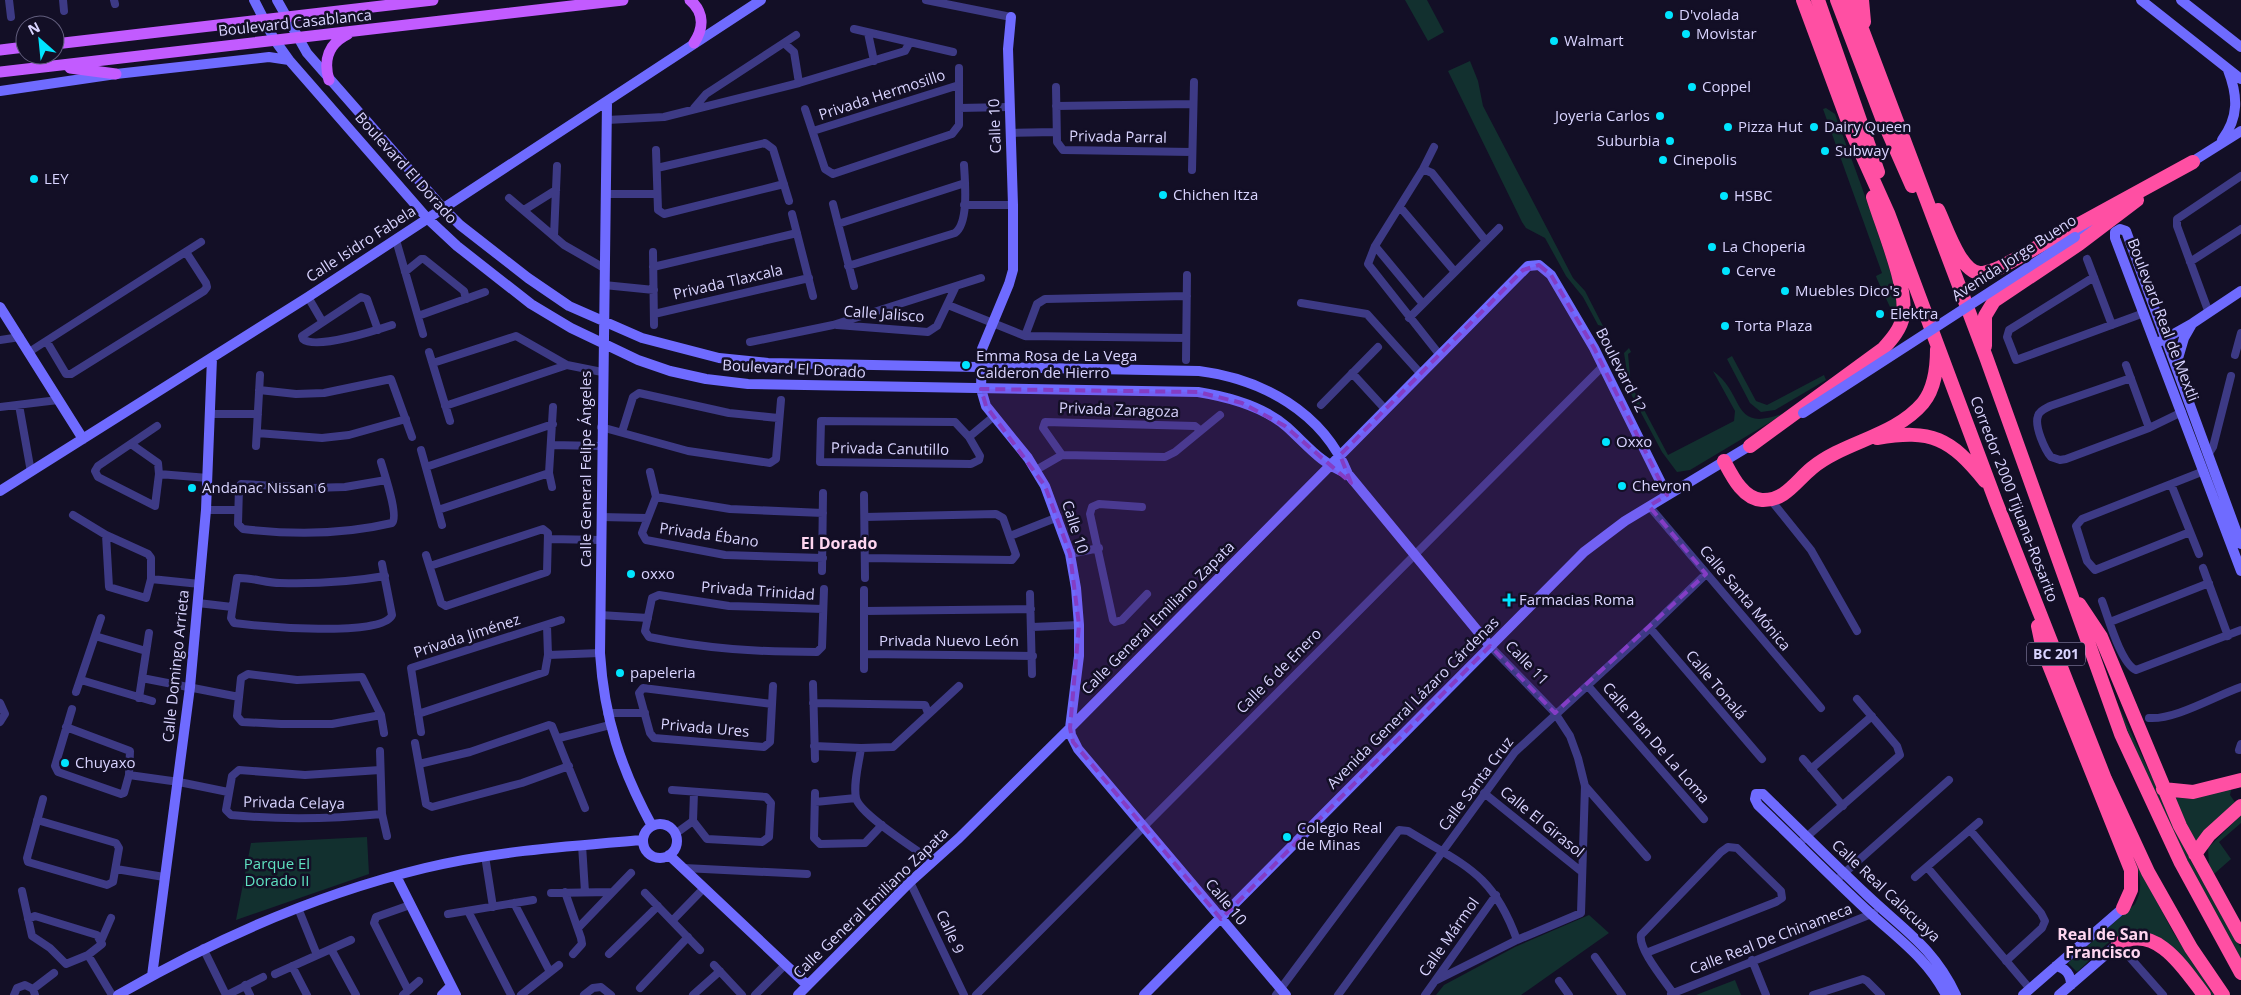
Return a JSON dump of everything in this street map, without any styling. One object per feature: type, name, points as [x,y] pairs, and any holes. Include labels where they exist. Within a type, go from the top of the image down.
[{"type":"highway","name":"Corredor 2000 Tijuana-Rosarito","points":[[1803,0],[1853,134],[1888,213],[2075,705],[2132,838],[2191,948],[2223,995]]},
{"type":"highway","points":[[1818,0],[1921,299]]},
{"type":"highway","points":[[1837,0],[1882,118],[1960,294]]},
{"type":"highway","name":"Corredor 2000 Tijuana-Rosarito","points":[[1851,0],[1896,115],[1960,294],[1986,357],[2134,766],[2180,863],[2241,973]]},
{"type":"highway","points":[[1862,0],[1866,42]]},
{"type":"highway","points":[[1896,115],[1963,262],[1971,270],[1979,273],[1999,268],[2192,162]]},
{"type":"highway","points":[[1750,446],[1883,349],[1896,335],[1903,318],[1904,298],[1900,283],[1853,134]]},
{"type":"highway","points":[[1986,357],[1984,324],[1994,301],[2079,244],[2157,184]]},
{"type":"highway","points":[[1724,461],[1733,478],[1753,498],[1770,499],[1787,492],[1811,468],[1869,440],[1910,414],[1923,403],[1935,377],[1936,339]]},
{"type":"highway","points":[[1869,440],[1912,434],[1938,439],[1954,448],[1992,489]]},
{"type":"highway","points":[[2073,596],[2092,620],[2101,637],[2163,790],[2195,854],[2241,937]]},
{"type":"highway","points":[[2039,610],[2038,625],[2043,650],[2131,870],[2131,890],[2123,908]]},
{"type":"highway","points":[[2163,790],[2193,792],[2241,780]]},
{"type":"highway","points":[[2195,854],[2210,835],[2241,806]]},
{"type":"highway","points":[[2118,944],[2138,938],[2160,946],[2178,962],[2204,995]]},
{"type":"main road","name":"Boulevard El Dorado","points":[[254,0],[274,39],[289,60],[427,218],[457,246],[532,304],[603,345],[670,371],[706,379],[740,383],[807,387],[1198,392],[1219,396],[1263,412],[1285,426],[1329,466]]},
{"type":"main road","name":"Boulevard El Dorado","points":[[277,0],[296,37],[329,80],[443,208],[460,224],[528,278],[569,306],[603,323],[642,338],[719,358],[768,363],[981,366],[1222,374],[1246,381],[1288,401],[1306,416],[1340,455]]},
{"type":"main road","name":"Boulevard Casablanca","points":[[65,43],[433,0]]},
{"type":"main road","name":"Boulevard Casablanca","points":[[0,72],[623,0]]},
{"type":"main road","points":[[690,0],[697,8],[701,17],[699,35],[694,43]]},
{"type":"main road","name":"Calle Isidro Fabela","points":[[0,491],[308,297],[761,0]]},
{"type":"main road","points":[[2141,0],[2241,79]]},
{"type":"main road","points":[[2181,0],[2241,47]]},
{"type":"main road","name":"Calle 10","points":[[1010,17],[1008,49],[1013,270],[1010,284],[982,349],[981,389],[983,399],[994,417],[1036,470],[1058,517],[1070,554],[1076,588],[1079,625],[1079,656],[1070,735],[1078,749],[1281,993]]},
{"type":"main road","points":[[329,80],[326,70],[330,49],[346,34],[356,31]]},
{"type":"main road","points":[[0,50],[15,48]]},
{"type":"main road","points":[[0,92],[116,74],[269,57],[289,60]]},
{"type":"main road","points":[[53,66],[116,74]]},
{"type":"main road","points":[[2228,69],[2236,105],[2231,138]]},
{"type":"main road","points":[[2218,146],[2230,130],[2236,112],[2236,97],[2228,69]]},
{"type":"main road","name":"Calle General Felipe Ángeles","points":[[607,102],[601,427],[600,653],[610,725],[627,777],[652,826]]},
{"type":"main road","name":"Avenida Jorge Bueno","points":[[1803,413],[2241,131]]},
{"type":"main road","name":"Boulevard Real de Mextli","points":[[2241,544],[2225,513],[2204,470],[2182,412],[2161,341],[2126,231],[2120,229],[2115,232],[2115,238],[2144,313],[2161,341],[2176,365],[2208,455],[2225,513],[2241,571]]},
{"type":"main road","name":"Calle General Emiliano Zapata","points":[[798,995],[910,882],[959,838],[1070,728],[1523,270],[1533,264],[1539,265]]},
{"type":"main road","name":"Boulevard 12","points":[[1539,265],[1551,275],[1602,367],[1667,495]]},
{"type":"main road","points":[[2161,341],[2209,313],[2241,291]]},
{"type":"main road","points":[[0,307],[83,439]]},
{"type":"main road","points":[[2176,365],[2184,338],[2193,323]]},
{"type":"main road","name":"Calle Domingo Arrieta","points":[[152,976],[164,877],[179,782],[200,584],[208,478],[212,358]]},
{"type":"main road","name":"Avenida General Lázaro Cárdenas","points":[[1144,995],[1584,552],[1603,536],[1649,506],[1803,413]]},
{"type":"main road","name":"Calle 11","points":[[1340,455],[1348,474],[1490,646]]},
{"type":"main road","name":"Calle 11","points":[[1329,466],[1348,474]]},
{"type":"main road","points":[[1756,794],[1763,794],[1803,841],[1756,802],[1756,794]]},
{"type":"main road","points":[[662,824],[675,834],[676,845],[669,855],[654,857],[645,850],[643,840],[647,830],[652,826],[662,824]]},
{"type":"main road","points":[[118,995],[203,948],[298,908],[396,876],[485,856],[643,840]]},
{"type":"main road","name":"Calle Real Calacuaya","points":[[1803,841],[1840,877],[1871,914],[1916,952],[1939,980],[1946,995]]},
{"type":"main road","points":[[669,855],[807,985]]},
{"type":"main road","points":[[396,876],[455,993],[442,995]]},
{"type":"main road","name":"Calle Real Calacuaya","points":[[1840,877],[1924,944],[1936,959],[1956,995]]},
{"type":"main road","points":[[2028,993],[2123,908]]},
{"type":"main road","points":[[2059,995],[2118,944]]},
{"type":"main road","points":[[2056,966],[2066,970],[2071,979],[2071,985]]},
{"type":"street","points":[[9,0],[11,17]]},
{"type":"street","points":[[63,0],[64,10]]},
{"type":"street","points":[[926,0],[1010,17]]},
{"type":"street","points":[[854,29],[953,52]]},
{"type":"street","points":[[868,32],[874,61]]},
{"type":"street","points":[[694,108],[706,94],[796,35]]},
{"type":"street","points":[[607,120],[664,117],[799,83],[905,51],[910,42]]},
{"type":"street","points":[[785,44],[794,52],[799,83]]},
{"type":"street","name":"Privada Hermosillo","points":[[805,109],[825,170],[833,174],[952,134],[959,125],[958,68]]},
{"type":"street","points":[[1192,170],[1194,82]]},
{"type":"street","name":"Privada Hermosillo","points":[[813,131],[959,85]]},
{"type":"street","name":"Privada Parral","points":[[1056,87],[1057,142],[1064,150],[1192,152]]},
{"type":"street","name":"Privada Parral","points":[[1056,106],[1193,104]]},
{"type":"street","points":[[959,108],[1009,106]]},
{"type":"street","name":"Privada Parral","points":[[1010,133],[1056,132]]},
{"type":"street","points":[[657,168],[766,143],[773,149],[789,201]]},
{"type":"street","points":[[1434,147],[1423,169],[1375,246],[1369,260],[1370,268],[1438,354]]},
{"type":"street","points":[[656,150],[658,210],[664,214],[784,184]]},
{"type":"street","points":[[848,266],[955,233],[962,225],[965,183],[964,165]]},
{"type":"street","points":[[554,236],[558,166]]},
{"type":"street","points":[[1423,169],[1432,173],[1486,241]]},
{"type":"street","points":[[2209,313],[2177,226],[2177,219],[2241,176]]},
{"type":"street","points":[[838,224],[965,183]]},
{"type":"street","points":[[524,210],[556,190]]},
{"type":"street","points":[[606,194],[657,194]]},
{"type":"street","points":[[510,198],[575,253],[604,268]]},
{"type":"street","points":[[833,204],[854,286]]},
{"type":"street","points":[[964,205],[1013,205]]},
{"type":"street","points":[[1400,207],[1455,272]]},
{"type":"street","points":[[792,214],[813,296]]},
{"type":"street","points":[[1409,318],[1499,228]]},
{"type":"street","points":[[2190,262],[2241,229]]},
{"type":"street","points":[[653,267],[797,233]]},
{"type":"street","points":[[396,240],[423,334]]},
{"type":"street","points":[[29,352],[201,242]]},
{"type":"street","points":[[1375,246],[1423,304]]},
{"type":"street","points":[[47,342],[66,374],[71,374],[204,291],[207,287],[206,283],[186,252]]},
{"type":"street","name":"Privada Tlaxcala","points":[[652,252],[654,325]]},
{"type":"street","points":[[405,272],[421,259],[424,259],[464,291],[466,299]]},
{"type":"street","points":[[2087,259],[2112,325]]},
{"type":"street","points":[[1186,360],[1187,275]]},
{"type":"street","points":[[2094,276],[2012,327],[2007,334],[2007,338],[2018,361],[2144,313]]},
{"type":"street","name":"Privada Tlaxcala","points":[[654,314],[809,278]]},
{"type":"street","name":"Calle Jalisco","points":[[750,342],[832,325],[982,278]]},
{"type":"street","name":"Privada Tlaxcala","points":[[604,285],[654,290]]},
{"type":"street","name":"Calle Jalisco","points":[[832,325],[928,332],[938,326],[954,288]]},
{"type":"street","points":[[418,316],[485,292]]},
{"type":"street","points":[[378,330],[365,297],[361,296],[322,320],[302,336],[306,342],[336,340],[378,330],[392,325]]},
{"type":"street","points":[[1025,336],[1037,304],[1045,299],[1187,296]]},
{"type":"street","points":[[308,297],[322,320]]},
{"type":"street","points":[[1301,304],[1367,314],[1420,373]]},
{"type":"street","points":[[948,305],[1025,336],[1186,338]]},
{"type":"street","points":[[2235,355],[2241,333]]},
{"type":"street","points":[[433,363],[516,336],[567,365],[602,372]]},
{"type":"street","points":[[0,340],[20,337]]},
{"type":"street","points":[[1321,404],[1378,348]]},
{"type":"street","points":[[430,352],[450,421]]},
{"type":"street","points":[[446,406],[567,365]]},
{"type":"street","points":[[2126,365],[2149,428]]},
{"type":"street","name":"Calle 6 de Enero","points":[[976,995],[1602,367]]},
{"type":"street","points":[[1352,373],[1385,409]]},
{"type":"street","points":[[256,446],[260,375]]},
{"type":"street","points":[[2208,455],[2213,447],[2231,376]]},
{"type":"street","points":[[259,390],[296,394],[324,393],[350,389],[387,378],[393,382],[412,437]]},
{"type":"street","points":[[2131,378],[2050,406],[2040,412],[2038,415],[2038,426],[2051,457],[2060,460],[2149,428],[2182,412]]},
{"type":"street","points":[[622,432],[633,397],[639,393],[729,414],[778,418]]},
{"type":"street","points":[[0,408],[58,400]]},
{"type":"street","points":[[601,427],[688,452],[770,463],[776,459],[781,400]]},
{"type":"street","points":[[18,405],[31,472]]},
{"type":"street","points":[[552,487],[549,473],[553,407]]},
{"type":"street","points":[[210,414],[258,414]]},
{"type":"street","name":"Privada Zaragoza","points":[[1200,430],[1195,426],[1045,422],[1042,428],[1062,455],[1165,457],[1175,452],[1220,414]]},
{"type":"street","name":"Privada Canutillo","points":[[969,437],[994,417]]},
{"type":"street","points":[[257,433],[322,438],[349,435],[406,419]]},
{"type":"street","name":"Privada Canutillo","points":[[821,421],[951,421],[959,424],[969,437],[980,456],[980,460],[971,464],[820,462],[819,460],[821,421]]},
{"type":"street","points":[[426,468],[553,424]]},
{"type":"street","points":[[131,444],[155,459],[159,466],[156,504],[152,507],[98,476],[95,471],[98,466],[157,426]]},
{"type":"street","points":[[552,445],[601,446]]},
{"type":"street","points":[[421,450],[442,525]]},
{"type":"street","points":[[1036,470],[1062,455]]},
{"type":"street","points":[[381,462],[386,480],[395,520],[364,530],[283,534],[243,529],[238,524],[239,487],[245,483],[278,487],[320,488],[345,487],[386,480]]},
{"type":"street","points":[[2190,532],[2095,570],[2084,554],[2076,530],[2079,520],[2204,470]]},
{"type":"street","points":[[650,472],[656,497]]},
{"type":"street","points":[[438,510],[549,473]]},
{"type":"street","points":[[159,474],[208,478]]},
{"type":"street","points":[[2171,484],[2199,554]]},
{"type":"street","points":[[822,571],[823,493]]},
{"type":"street","points":[[864,495],[865,578]]},
{"type":"street","name":"Privada Ébano","points":[[823,513],[730,509],[656,497],[642,533],[646,540],[725,555],[823,558]]},
{"type":"street","points":[[1770,499],[1811,550],[1857,631]]},
{"type":"street","points":[[1142,507],[1099,504],[1092,507],[1090,514],[1099,548],[1112,616],[1115,622],[1122,620],[1147,594]]},
{"type":"street","name":"Calle Santa Mónica","points":[[1649,506],[1821,708]]},
{"type":"street","points":[[206,510],[238,510]]},
{"type":"street","points":[[865,517],[996,514],[1003,518],[1016,555],[1012,560],[865,558]]},
{"type":"street","points":[[73,515],[106,535],[148,554],[152,563],[151,579],[146,598],[109,587],[106,535]]},
{"type":"street","name":"Privada Ébano","points":[[601,517],[647,518]]},
{"type":"street","points":[[1010,536],[1058,517]]},
{"type":"street","points":[[426,555],[441,603],[446,606],[544,574],[548,569],[549,539],[546,530],[543,529],[430,566]]},
{"type":"street","points":[[549,539],[601,540]]},
{"type":"street","points":[[1070,554],[1099,548]]},
{"type":"street","points":[[382,564],[385,576],[392,615],[387,621],[325,630],[234,623],[231,618],[237,578],[273,583],[309,584],[344,583],[385,576]]},
{"type":"street","points":[[2203,568],[2228,636]]},
{"type":"street","name":"Calle Santa Cruz","points":[[1338,995],[1515,752],[1706,574]]},
{"type":"street","points":[[151,579],[200,584]]},
{"type":"street","points":[[2110,622],[2209,583]]},
{"type":"street","name":"Privada Trinidad","points":[[823,610],[728,606],[659,595],[652,598],[645,631],[649,637],[690,646],[727,650],[817,652],[822,647],[824,589]]},
{"type":"street","name":"Privada Nuevo León","points":[[864,590],[864,669]]},
{"type":"street","name":"Privada Nuevo León","points":[[1030,594],[1032,674]]},
{"type":"street","points":[[2102,601],[2122,655],[2131,668],[2136,670],[2241,630]]},
{"type":"street","points":[[198,603],[232,607]]},
{"type":"street","name":"Privada Nuevo León","points":[[864,611],[1031,609]]},
{"type":"street","points":[[600,615],[648,618]]},
{"type":"street","points":[[76,692],[101,618]]},
{"type":"street","name":"Privada Jiménez","points":[[421,732],[411,671],[414,666],[547,626],[561,620]]},
{"type":"street","name":"Privada Nuevo León","points":[[1032,627],[1079,625]]},
{"type":"street","points":[[418,714],[542,675],[548,668],[547,626]]},
{"type":"street","name":"Calle Tonalá","points":[[1650,628],[1762,760]]},
{"type":"street","points":[[139,698],[148,633]]},
{"type":"street","points":[[95,636],[146,651]]},
{"type":"street","name":"Calle 11","points":[[1490,646],[1555,713],[1570,736],[1585,786],[1582,913],[1517,940]]},
{"type":"street","points":[[548,655],[600,653]]},
{"type":"street","name":"Privada Nuevo León","points":[[864,654],[1033,656]]},
{"type":"street","points":[[381,715],[332,724],[242,722],[237,716],[241,678],[248,674],[297,680],[362,677],[381,715],[384,733]]},
{"type":"street","points":[[142,678],[239,698]]},
{"type":"street","points":[[80,680],[152,702]]},
{"type":"street","points":[[813,684],[815,759]]},
{"type":"street","name":"Privada Ures","points":[[772,704],[643,688],[640,693],[650,733],[654,738],[764,747],[770,742],[773,686]]},
{"type":"street","points":[[814,746],[894,747],[928,713],[959,686]]},
{"type":"street","name":"Calle Plan De La Loma","points":[[1588,686],[1704,819]]},
{"type":"street","points":[[2149,718],[2158,719],[2180,713],[2241,687]]},
{"type":"street","points":[[1803,841],[1900,755],[1897,746],[1857,699]]},
{"type":"street","points":[[0,703],[5,714],[0,722]]},
{"type":"street","points":[[813,703],[924,705],[928,713]]},
{"type":"street","points":[[66,727],[127,748],[131,754],[127,790],[121,794],[58,772],[55,766],[66,727],[72,708]]},
{"type":"street","name":"Privada Ures","points":[[607,713],[645,713]]},
{"type":"street","points":[[1811,769],[1872,716]]},
{"type":"street","points":[[420,764],[470,752],[549,725],[555,728],[585,808]]},
{"type":"street","points":[[559,738],[610,725]]},
{"type":"street","points":[[415,743],[426,804],[432,807],[522,783],[569,766]]},
{"type":"street","points":[[861,748],[856,798],[863,810],[932,861]]},
{"type":"street","points":[[380,751],[382,814],[387,836]]},
{"type":"street","points":[[1803,759],[1843,806]]},
{"type":"street","name":"Privada Celaya","points":[[380,770],[305,775],[239,770],[232,776],[226,810],[231,815],[302,820],[382,814]]},
{"type":"street","name":"Privada Celaya","points":[[129,775],[179,782],[228,792]]},
{"type":"street","points":[[1840,877],[1949,780]]},
{"type":"street","points":[[1585,786],[1647,857]]},
{"type":"street","points":[[672,790],[766,797],[771,803],[769,837],[762,842],[707,838],[693,820],[694,792]]},
{"type":"street","points":[[815,793],[814,838],[820,844],[866,843],[882,825]]},
{"type":"street","name":"Calle El Girasol","points":[[1484,793],[1582,872]]},
{"type":"street","points":[[37,820],[116,843],[120,848],[113,882],[107,885],[31,864],[27,858],[37,820],[43,798]]},
{"type":"street","points":[[815,802],[856,798]]},
{"type":"street","points":[[675,834],[693,820]]},
{"type":"street","points":[[1915,877],[1979,822]]},
{"type":"street","points":[[1281,993],[1399,830],[1408,831],[1472,870],[1496,895],[1508,917],[1517,940],[1435,981]]},
{"type":"street","points":[[1970,830],[2045,921],[2042,928],[2006,961]]},
{"type":"street","points":[[582,845],[585,892]]},
{"type":"street","points":[[1646,953],[1776,902],[1783,895],[1781,890],[1740,850],[1731,846],[1721,852],[1647,926],[1640,939],[1646,953],[1672,994]]},
{"type":"street","points":[[485,856],[493,907]]},
{"type":"street","points":[[1927,867],[2006,961],[2028,993]]},
{"type":"street","points":[[684,868],[807,874]]},
{"type":"street","points":[[116,869],[164,877]]},
{"type":"street","points":[[579,927],[630,873]]},
{"type":"street","name":"Calle 9","points":[[910,882],[964,995]]},
{"type":"street","points":[[672,921],[704,888]]},
{"type":"street","points":[[22,891],[28,920],[35,939],[50,948],[66,964],[88,955],[100,947],[111,918]]},
{"type":"street","points":[[565,892],[579,927],[582,944],[573,954]]},
{"type":"street","points":[[552,893],[612,892]]},
{"type":"street","points":[[645,893],[700,950]]},
{"type":"street","name":"Calle Mármol","points":[[1424,995],[1496,895]]},
{"type":"street","points":[[448,914],[533,900]]},
{"type":"street","points":[[514,903],[550,972]]},
{"type":"street","points":[[410,905],[376,917],[374,923],[406,993],[419,981]]},
{"type":"street","points":[[610,954],[658,906]]},
{"type":"street","points":[[298,908],[317,955]]},
{"type":"street","name":"Calle Real De Chinameca","points":[[1672,994],[1752,960],[1882,910]]},
{"type":"street","points":[[468,911],[511,995]]},
{"type":"street","points":[[28,920],[35,916],[97,935],[101,941]]},
{"type":"street","points":[[640,988],[688,937]]},
{"type":"street","points":[[275,974],[351,940]]},
{"type":"street","points":[[2118,944],[2163,995]]},
{"type":"street","points":[[203,948],[226,995],[263,976]]},
{"type":"street","points":[[331,949],[356,995]]},
{"type":"street","points":[[88,955],[112,995]]},
{"type":"street","points":[[1595,957],[1622,995]]},
{"type":"street","points":[[1752,960],[1766,995]]},
{"type":"street","points":[[521,995],[559,965]]},
{"type":"street","points":[[755,995],[785,965]]},
{"type":"street","points":[[292,966],[307,995]]},
{"type":"street","points":[[694,995],[717,968],[742,995]]},
{"type":"street","points":[[14,995],[20,986],[25,985],[34,992],[54,973]]},
{"type":"street","points":[[1813,995],[1862,980],[1867,981],[1881,995]]},
{"type":"street","points":[[1559,981],[1569,995]]},
{"type":"street","points":[[245,986],[250,995]]},
{"type":"street","points":[[584,995],[592,988],[601,987],[611,995]]},
{"type":"highlighted area","points":[[1539,265],[1551,275],[1594,348],[1667,495],[1649,506],[1706,574],[1555,713],[1490,646],[1221,919],[1073,742],[1070,728],[1079,625],[1070,554],[1045,486],[986,406],[981,389],[1198,392],[1242,403],[1285,426],[1351,483],[1340,455],[1523,270]]},
{"type":"green space","points":[[1405,0],[1427,0],[1444,32],[1428,41]]},
{"type":"green space","points":[[1470,61],[1478,81],[1483,106],[1573,278],[1585,291],[1603,326],[1598,325],[1583,297],[1566,276],[1545,238],[1526,228],[1522,222],[1448,71]]},
{"type":"green space","points":[[1826,108],[1835,114],[1872,215],[1891,275],[1896,296],[1896,308],[1890,307],[1877,279],[1876,276],[1882,273],[1823,109]]},
{"type":"green space","points":[[1629,348],[1631,352],[1628,354],[1631,385],[1668,455],[1734,421],[1735,411],[1713,371],[1724,381],[1741,409],[1747,415],[1756,419],[1769,418],[1787,412],[1690,470],[1677,472],[1662,452],[1630,392],[1624,353]]},
{"type":"green space","points":[[1732,356],[1756,401],[1767,405],[1824,375],[1826,380],[1775,410],[1761,412],[1750,403],[1727,359]]},
{"type":"green space","points":[[2113,694],[2191,861],[2241,948],[2241,959],[2222,927],[2171,829]]},
{"type":"green space","points":[[2232,786],[2230,795],[2237,805],[2195,845],[2171,794],[2186,798],[2201,797]]},
{"type":"green space","points":[[2241,815],[2241,823],[2219,842],[2231,859],[2214,874],[2209,865],[2208,848]]},
{"type":"green space","name":"Parque El Dorado II","points":[[367,837],[369,874],[236,920],[251,843]]},
{"type":"green space","points":[[2133,857],[2173,932],[2214,995],[2208,995],[2172,951],[2160,941],[2149,934],[2136,931],[2124,933],[2111,940],[2077,972],[2068,963],[2135,904],[2138,898],[2140,881]]},
{"type":"green space","points":[[1589,915],[1609,933],[1521,995],[1436,995],[1444,985],[1515,947]]},
{"type":"green space","points":[[1735,980],[1741,995],[1696,995]]},
{"type":"place","name":"D'volada","points":[[1669,15]]},
{"type":"place","name":"Movistar","points":[[1686,34]]},
{"type":"place","name":"Walmart","points":[[1554,41]]},
{"type":"place","name":"Coppel","points":[[1692,87]]},
{"type":"place","name":"Joyeria Carlos","points":[[1660,116]]},
{"type":"place","name":"Pizza Hut","points":[[1728,127]]},
{"type":"place","name":"Dairy Queen","points":[[1814,127]]},
{"type":"place","name":"Suburbia","points":[[1670,141]]},
{"type":"place","name":"Subway","points":[[1825,151]]},
{"type":"place","name":"Cinepolis","points":[[1663,160]]},
{"type":"place","name":"LEY","points":[[34,179]]},
{"type":"place","name":"Chichen Itza","points":[[1163,195]]},
{"type":"place","name":"HSBC","points":[[1724,196]]},
{"type":"place","name":"La Choperia","points":[[1712,247]]},
{"type":"place","name":"Cerve","points":[[1726,271]]},
{"type":"place","name":"Muebles Dico's","points":[[1785,291]]},
{"type":"place","name":"Elektra","points":[[1880,314]]},
{"type":"place","name":"Torta Plaza","points":[[1725,326]]},
{"type":"place","name":"Emma Rosa de La Vega Calderon de Hierro","points":[[966,365]]},
{"type":"place","name":"Oxxo","points":[[1606,442]]},
{"type":"place","name":"Chevron","points":[[1622,486]]},
{"type":"place","name":"Andanac Nissan 6","points":[[192,488]]},
{"type":"place","name":"oxxo","points":[[631,574]]},
{"type":"place","name":"Farmacias Roma","points":[[1509,600]]},
{"type":"place","name":"papeleria","points":[[620,673]]},
{"type":"place","name":"Chuyaxo","points":[[65,763]]},
{"type":"place","name":"Colegio Real de Minas","points":[[1287,837]]},
{"type":"district","name":"El Dorado","points":[[839,543]]},
{"type":"district","name":"Real de San Francisco","points":[[2103,943]]}]
